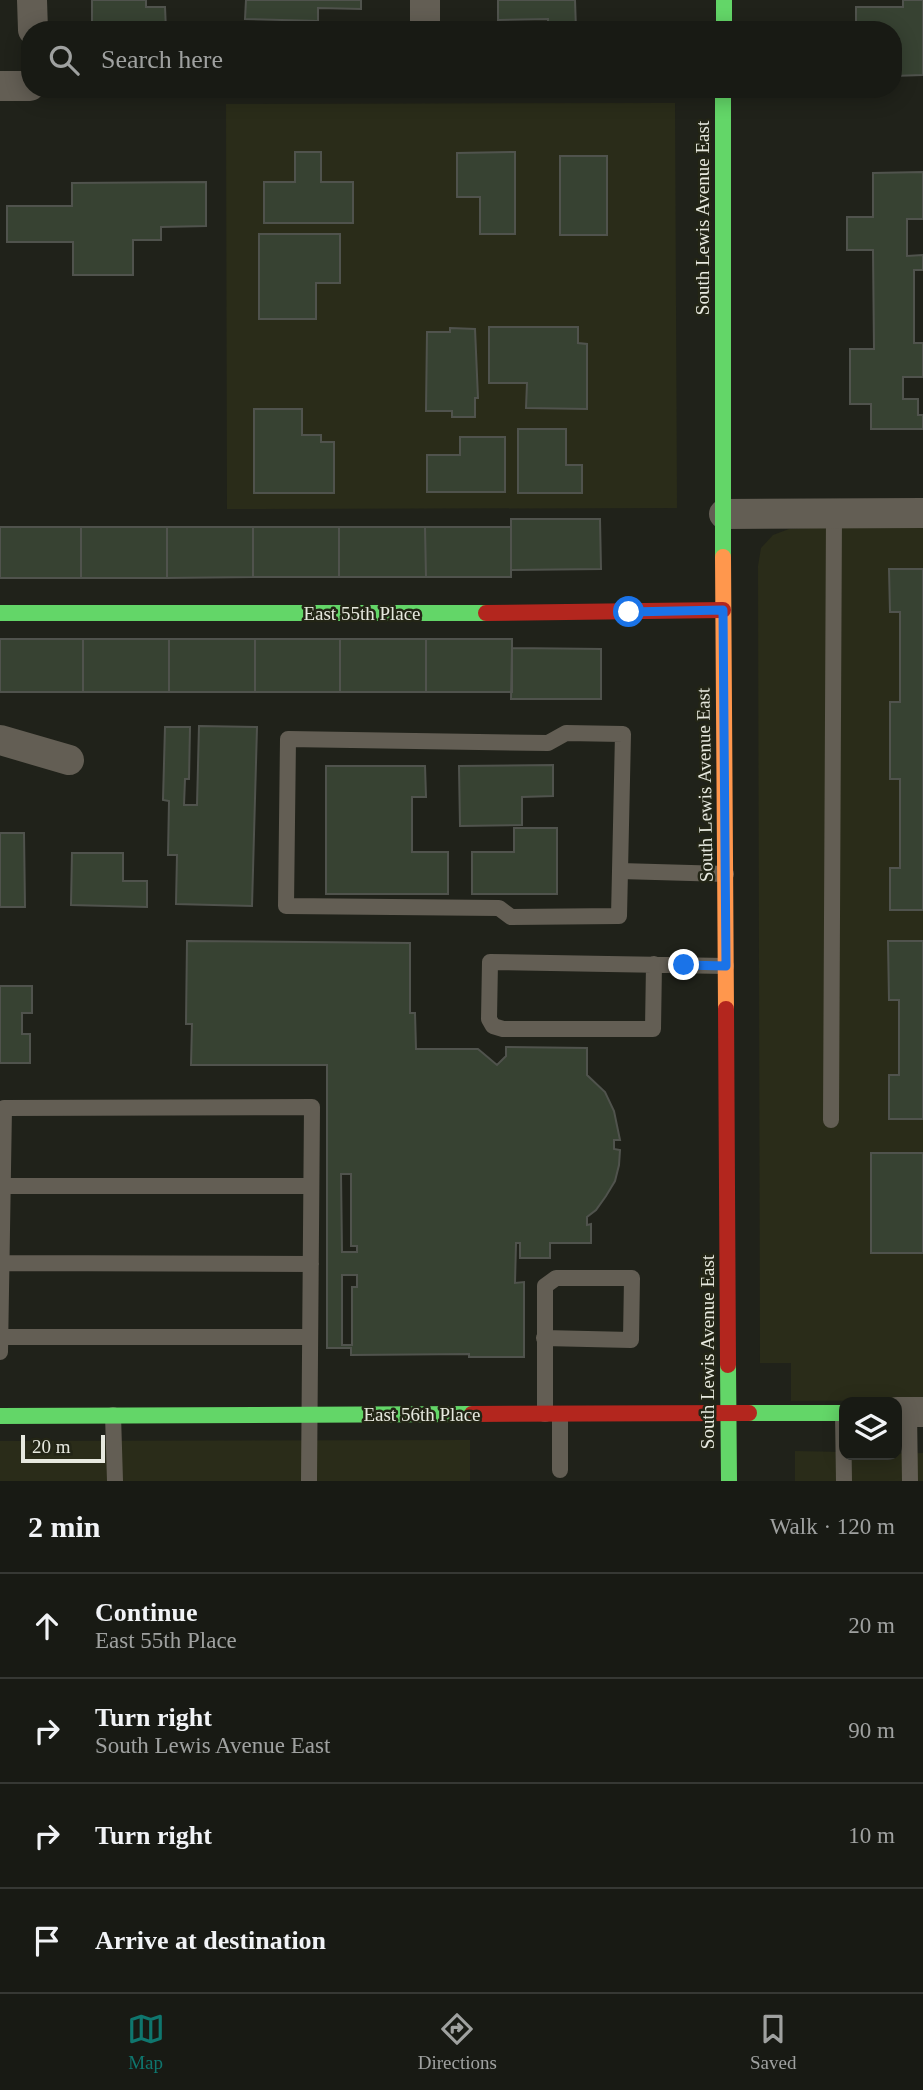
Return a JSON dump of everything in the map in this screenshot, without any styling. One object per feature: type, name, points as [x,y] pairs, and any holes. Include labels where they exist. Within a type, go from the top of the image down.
[{"type":"street","points":[[33,0],[33,21]]},
{"type":"street","points":[[425,0],[425,21]]},
{"type":"street","points":[[724,0],[724,21]]},
{"type":"street","points":[[0,86],[21,86]]},
{"type":"street","name":"South Lewis Avenue East","points":[[723,98],[723,610],[729,1481]]},
{"type":"street","points":[[724,514],[923,513]]},
{"type":"street","name":"East 55th Place","points":[[0,613],[529,613],[723,610]]},
{"type":"street","points":[[0,740],[69,760]]},
{"type":"street","name":"East 56th Place","points":[[0,1416],[839,1413]]},
{"type":"lane","points":[[831,1120],[834,514]]},
{"type":"lane","points":[[566,733],[623,734],[620,871],[619,916],[511,917],[499,908],[286,906],[288,739],[548,743],[566,733]]},
{"type":"lane","points":[[620,871],[726,874]]},
{"type":"lane","points":[[654,964],[653,1029],[503,1029],[493,1026],[489,1019],[490,962],[654,964],[726,966]]},
{"type":"lane","points":[[0,1352],[4,1108],[312,1107],[309,1481]]},
{"type":"lane","points":[[3,1186],[311,1186]]},
{"type":"lane","points":[[2,1264],[311,1264]]},
{"type":"lane","points":[[544,1338],[631,1340],[632,1278],[556,1278],[545,1286],[544,1338],[560,1470]]},
{"type":"lane","points":[[0,1337],[310,1337]]},
{"type":"lane","points":[[910,1412],[910,1481]]},
{"type":"lane","points":[[113,1415],[115,1481]]},
{"type":"lane","points":[[844,1460],[844,1481]]},
{"type":"shaded area","points":[[675,103],[677,508],[227,509],[226,104]]},
{"type":"shaded area","points":[[923,528],[923,1400],[902,1400],[902,1397],[839,1397],[839,1401],[791,1401],[791,1363],[760,1363],[758,566],[761,548],[773,535],[789,529]]},
{"type":"shaded area","points":[[470,1440],[470,1481],[0,1481],[0,1441]]},
{"type":"shaded area","points":[[795,1451],[839,1452],[839,1460],[902,1460],[902,1454],[923,1453],[923,1481],[795,1481]]},
{"type":"building","points":[[92,0],[146,0],[146,7],[165,7],[166,21],[92,21]]},
{"type":"building","points":[[246,0],[361,0],[361,9],[318,8],[318,21],[245,19]]},
{"type":"building","points":[[498,0],[575,0],[576,21],[498,20]]},
{"type":"building","points":[[903,0],[923,0],[923,75],[902,76],[902,21],[856,21],[856,7],[903,7]]},
{"type":"building","points":[[295,152],[321,152],[321,182],[353,182],[353,223],[264,223],[264,182],[295,182]]},
{"type":"building","points":[[515,152],[515,234],[480,234],[480,197],[457,197],[457,153]]},
{"type":"building","points":[[560,156],[607,156],[607,235],[560,235]]},
{"type":"building","points":[[923,172],[923,219],[907,219],[907,256],[923,255],[923,270],[914,270],[914,343],[923,343],[923,377],[903,377],[903,399],[918,399],[918,415],[923,415],[923,429],[871,429],[871,404],[850,404],[850,349],[874,349],[873,250],[847,250],[847,217],[873,217],[873,173]]},
{"type":"building","points":[[206,182],[206,226],[161,227],[161,240],[133,240],[133,275],[73,275],[73,242],[7,242],[7,206],[72,206],[72,183]]},
{"type":"building","points":[[259,234],[340,234],[340,283],[316,283],[316,319],[259,319]]},
{"type":"building","points":[[489,327],[578,327],[578,343],[587,344],[587,409],[526,408],[527,383],[489,383]]},
{"type":"building","points":[[450,328],[475,329],[478,398],[475,398],[475,417],[452,417],[452,411],[426,411],[427,332],[450,332]]},
{"type":"building","points":[[254,409],[302,409],[302,435],[321,435],[321,442],[334,442],[334,493],[254,493]]},
{"type":"building","points":[[518,429],[566,429],[566,465],[582,465],[582,493],[518,493]]},
{"type":"building","points":[[460,437],[505,437],[505,492],[427,492],[427,455],[460,455]]},
{"type":"building","points":[[511,519],[600,519],[601,569],[511,570]]},
{"type":"building","points":[[0,527],[81,527],[81,578],[0,578]]},
{"type":"building","points":[[81,527],[167,527],[167,578],[81,578]]},
{"type":"building","points":[[167,527],[253,527],[253,577],[167,578]]},
{"type":"building","points":[[253,527],[339,527],[339,577],[253,577]]},
{"type":"building","points":[[339,527],[425,527],[426,577],[339,577]]},
{"type":"building","points":[[425,527],[511,527],[511,577],[426,577]]},
{"type":"building","points":[[889,569],[923,569],[923,910],[890,910],[890,868],[900,868],[900,779],[890,779],[890,702],[900,702],[900,612],[890,612]]},
{"type":"building","points":[[0,639],[83,639],[83,692],[0,692]]},
{"type":"building","points":[[83,639],[169,639],[169,692],[83,692]]},
{"type":"building","points":[[169,639],[255,639],[255,692],[169,692]]},
{"type":"building","points":[[255,639],[340,639],[340,692],[255,692]]},
{"type":"building","points":[[340,639],[426,639],[426,692],[340,692]]},
{"type":"building","points":[[426,639],[512,639],[512,692],[426,692]]},
{"type":"building","points":[[512,648],[601,649],[601,699],[511,699]]},
{"type":"building","points":[[199,726],[257,727],[252,906],[176,904],[177,855],[168,855],[169,801],[163,800],[165,727],[190,727],[189,779],[185,779],[184,805],[197,805]]},
{"type":"building","points":[[553,765],[553,796],[522,797],[522,825],[460,826],[459,766]]},
{"type":"building","points":[[326,766],[425,766],[426,797],[412,797],[412,852],[448,852],[448,894],[326,894]]},
{"type":"building","points":[[514,828],[557,828],[557,894],[472,894],[472,852],[514,852]]},
{"type":"building","points":[[0,833],[24,833],[25,907],[0,907]]},
{"type":"building","points":[[72,853],[123,853],[123,881],[147,881],[147,907],[71,905]]},
{"type":"building","points":[[187,941],[410,943],[410,1013],[415,1013],[416,1049],[478,1049],[497,1065],[506,1056],[506,1047],[587,1048],[587,1075],[605,1092],[614,1111],[620,1140],[614,1140],[614,1149],[620,1150],[619,1165],[615,1181],[606,1196],[587,1217],[587,1225],[591,1224],[591,1243],[550,1243],[550,1258],[520,1258],[520,1243],[516,1243],[515,1283],[524,1282],[524,1357],[469,1357],[469,1354],[351,1355],[351,1348],[327,1348],[327,1065],[191,1065],[192,1024],[186,1024]],"holes":[[[341,1174],[351,1174],[351,1246],[357,1246],[357,1252],[342,1252]],[[342,1275],[357,1275],[357,1287],[352,1287],[352,1345],[342,1345]]]},
{"type":"building","points":[[888,941],[923,941],[923,1119],[889,1119],[889,1075],[899,1075],[899,1000],[889,1000]]},
{"type":"building","points":[[0,986],[32,986],[32,1013],[22,1013],[22,1034],[30,1034],[30,1063],[0,1063]]},
{"type":"building","points":[[871,1153],[923,1153],[923,1253],[871,1253]]},
{"type":"traffic: fast","points":[[724,0],[724,21]]},
{"type":"traffic: fast","points":[[723,98],[723,557]]},
{"type":"traffic: fast","points":[[0,613],[486,613]]},
{"type":"traffic: fast","points":[[728,1365],[729,1481]]},
{"type":"traffic: fast","points":[[749,1413],[839,1413]]},
{"type":"traffic: fast","points":[[0,1416],[472,1414]]},
{"type":"traffic: slow","points":[[723,557],[726,1009]]},
{"type":"traffic: jam","points":[[486,613],[723,610]]},
{"type":"traffic: jam","points":[[726,1009],[728,1365]]},
{"type":"traffic: jam","points":[[472,1414],[749,1413]]},
{"type":"route","points":[[629,612],[723,610],[726,966],[684,965]]}]
